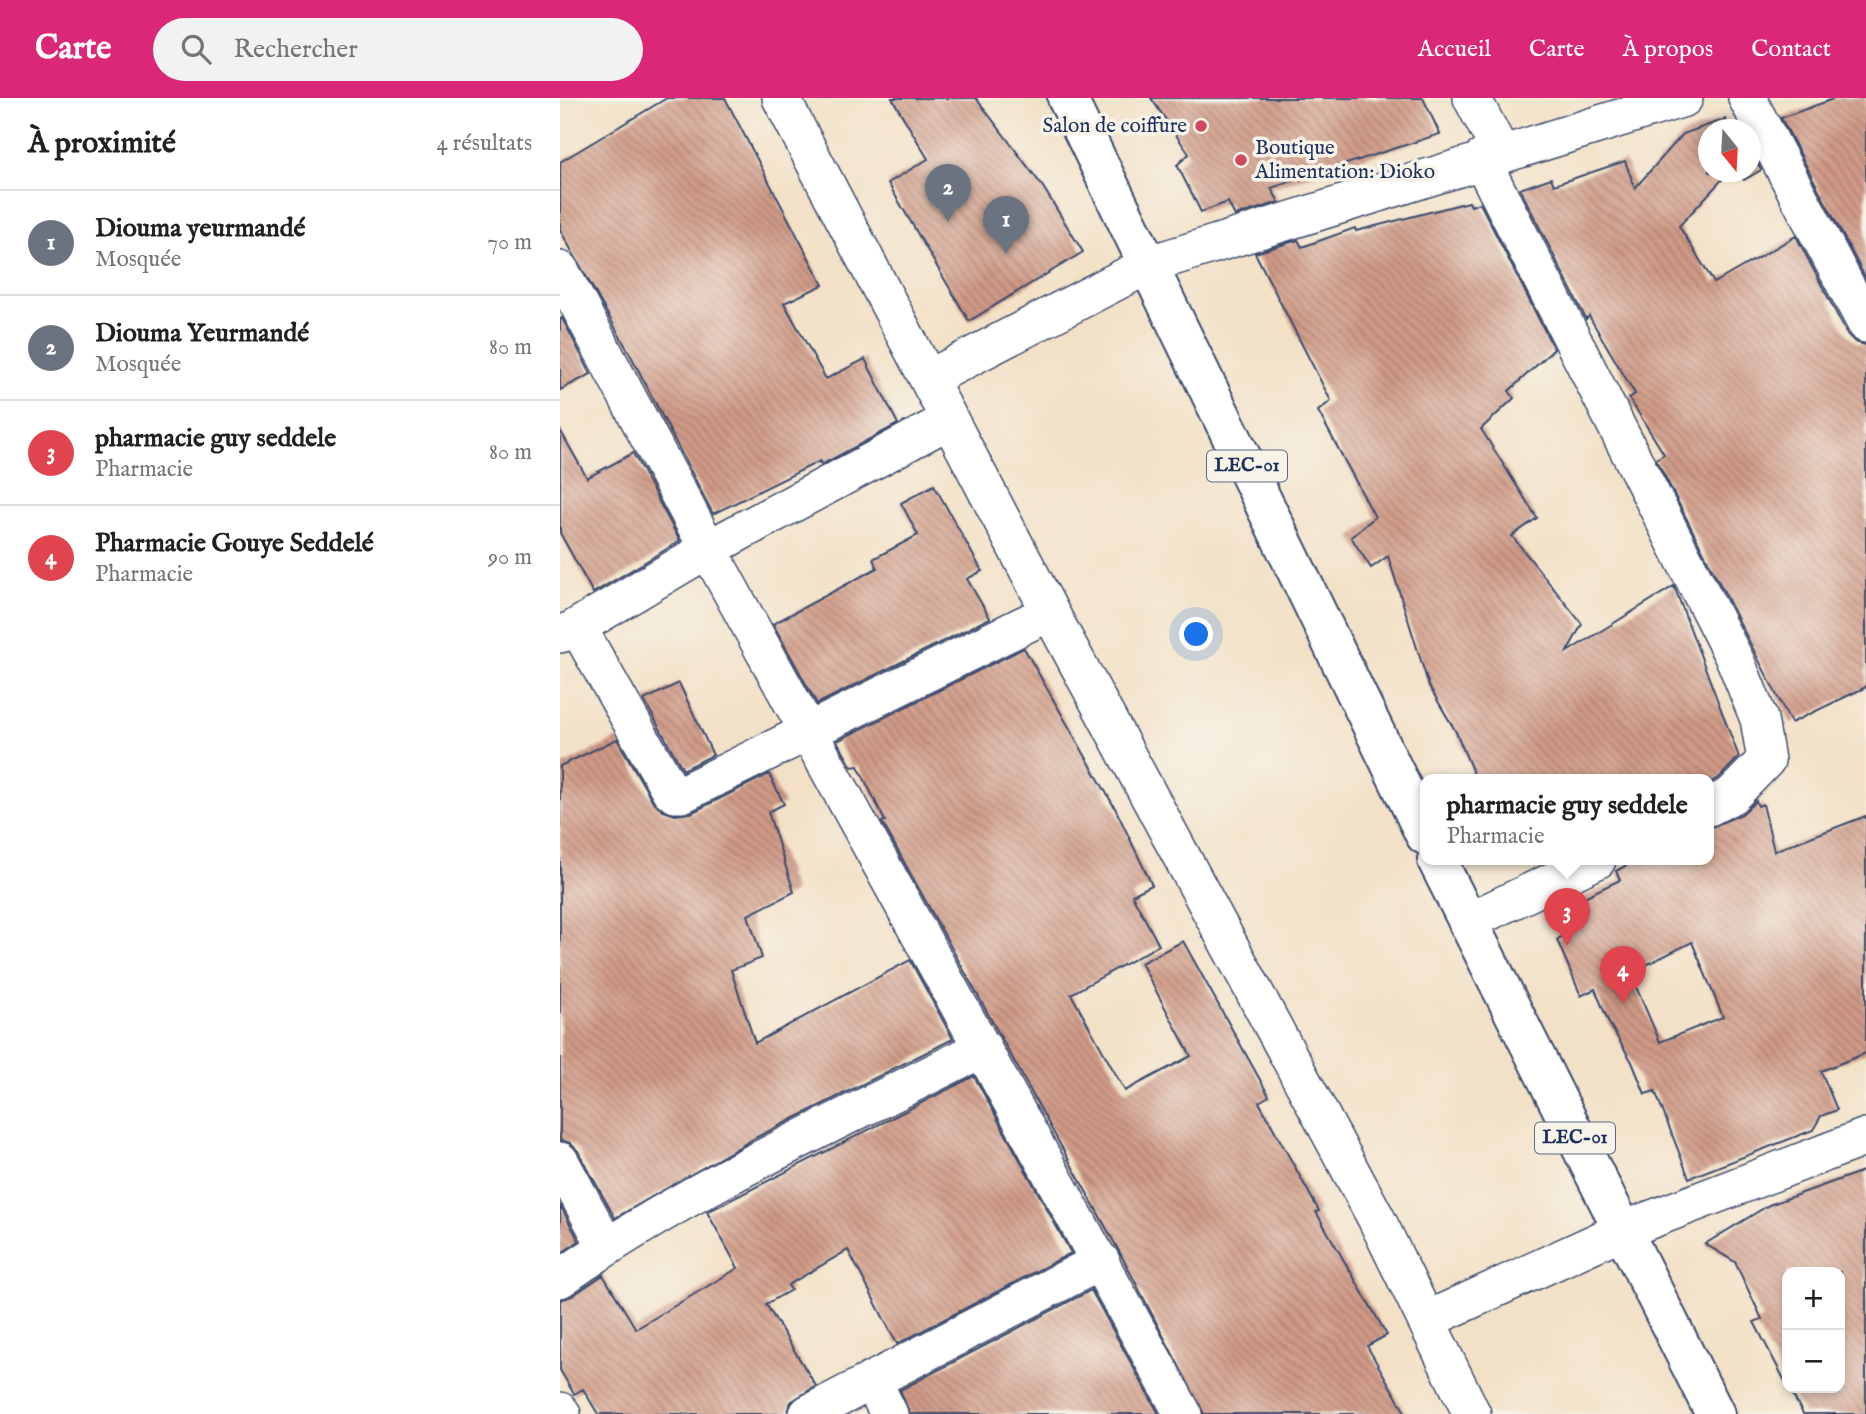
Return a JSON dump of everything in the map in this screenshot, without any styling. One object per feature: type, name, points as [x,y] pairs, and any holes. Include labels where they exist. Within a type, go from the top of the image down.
[{"type":"highway","name":"LEC-01","points":[[1067,98],[1150,264],[1420,825]]},
{"type":"highway","name":"LEC-01","points":[[1439,865],[1715,1414]]},
{"type":"street","points":[[781,98],[1050,612],[1285,1045],[1427,1320],[1472,1414]]},
{"type":"street","points":[[1472,98],[1491,156],[1736,662],[1759,719],[1766,760],[1732,795],[1714,804]]},
{"type":"street","points":[[928,379],[1150,264],[1684,98]]},
{"type":"street","points":[[1747,98],[1866,324]]},
{"type":"street","points":[[560,270],[708,549],[1184,1414]]},
{"type":"street","points":[[566,632],[708,549],[949,420]]},
{"type":"street","points":[[566,632],[581,634],[675,794],[682,794],[1050,612]]},
{"type":"street","points":[[1467,922],[1587,865]]},
{"type":"street","points":[[560,1279],[606,1246],[681,1203],[983,1048]]},
{"type":"street","points":[[1427,1320],[1621,1231],[1866,1137]]},
{"type":"street","points":[[560,1161],[606,1246]]},
{"type":"street","points":[[808,1414],[1101,1261]]},
{"type":"street","points":[[872,1380],[889,1414]]},
{"type":"building","points":[[667,98],[725,98],[823,285],[784,303],[826,379],[865,359],[898,424],[821,465],[820,461],[713,514],[630,354],[560,230],[560,162]]},
{"type":"building","points":[[892,98],[976,98],[1043,187],[1083,252],[969,321],[888,183],[928,159]]},
{"type":"building","points":[[1151,98],[1423,98],[1440,134],[1271,188],[1279,202],[1235,216],[1228,202],[1201,212],[1177,165],[1189,154]]},
{"type":"building","points":[[1836,98],[1866,98],[1866,279],[1781,118]]},
{"type":"building","points":[[1698,129],[1698,182],[1720,182],[1679,226],[1714,283],[1796,236],[1847,334],[1855,342],[1866,345],[1866,687],[1791,723],[1656,459],[1664,454],[1629,398],[1635,394],[1589,316],[1586,319],[1520,189],[1551,178],[1554,185],[1625,161],[1635,188],[1683,134]]},
{"type":"building","points":[[1469,202],[1471,206],[1480,203],[1554,349],[1509,391],[1514,398],[1481,429],[1537,518],[1512,536],[1582,624],[1567,652],[1674,586],[1739,757],[1719,778],[1714,780],[1714,774],[1474,774],[1456,732],[1429,686],[1388,556],[1371,568],[1351,537],[1375,517],[1318,411],[1331,401],[1255,253],[1298,240],[1302,247],[1355,228],[1356,231]]},
{"type":"building","points":[[562,318],[591,374],[560,390],[560,319]]},
{"type":"building","points":[[560,430],[587,478],[633,453],[680,541],[593,593],[560,533]]},
{"type":"building","points":[[934,485],[982,571],[967,579],[990,618],[817,704],[773,624],[877,568],[873,559],[918,535],[901,503]]},
{"type":"building","points":[[1024,648],[1116,810],[1152,885],[1132,895],[1159,945],[1071,994],[1125,1091],[1191,1056],[1141,963],[1183,941],[1269,1096],[1259,1102],[1319,1211],[1316,1212],[1387,1335],[1367,1346],[1406,1414],[1204,1414],[1119,1251],[882,822],[885,821],[858,766],[852,767],[837,741]]},
{"type":"building","points":[[679,683],[713,755],[683,770],[644,700]]},
{"type":"building","points":[[617,739],[652,800],[663,811],[675,815],[691,813],[769,774],[784,804],[768,812],[794,892],[748,915],[762,958],[731,970],[755,1043],[910,960],[953,1039],[757,1137],[615,1218],[578,1151],[570,1143],[560,1140],[560,766]]},
{"type":"building","points":[[1756,801],[1758,806],[1763,804],[1774,851],[1866,816],[1866,1053],[1821,1071],[1837,1110],[1821,1116],[1813,1130],[1689,1178],[1655,1091],[1645,1094],[1595,989],[1581,996],[1557,940],[1568,931],[1565,906],[1620,880],[1616,871],[1627,865],[1714,865],[1714,826],[1742,814]],"holes":[[[1692,942],[1723,1017],[1660,1042],[1630,973]]]},
{"type":"building","points":[[974,1076],[1071,1253],[897,1344],[848,1250],[788,1285],[791,1290],[766,1304],[816,1386],[791,1402],[787,1414],[598,1414],[583,1389],[574,1394],[560,1370],[560,1300],[572,1296],[603,1275],[636,1329],[738,1268],[707,1212]]},
{"type":"building","points":[[1866,1170],[1866,1414],[1803,1414],[1792,1393],[1845,1393],[1845,1267],[1782,1267],[1782,1375],[1754,1322],[1762,1319],[1735,1262],[1705,1244],[1769,1205]]},
{"type":"building","points":[[560,1205],[579,1241],[560,1254]]},
{"type":"building","points":[[1091,1290],[1159,1414],[910,1414],[900,1390]]},
{"type":"place","name":"Salon de coiffure","points":[[1201,126]]},
{"type":"place","name":"Boutique Alimentation: Dioko","points":[[1241,160]]},
{"type":"place","name":"Diouma Yeurmandé","points":[[948,222]]},
{"type":"place","name":"Diouma yeurmandé","points":[[1006,254]]},
{"type":"place","name":"pharmacie guy seddele","points":[[1567,946]]},
{"type":"place","name":"Pharmacie Gouye Seddelé","points":[[1623,1004]]}]
